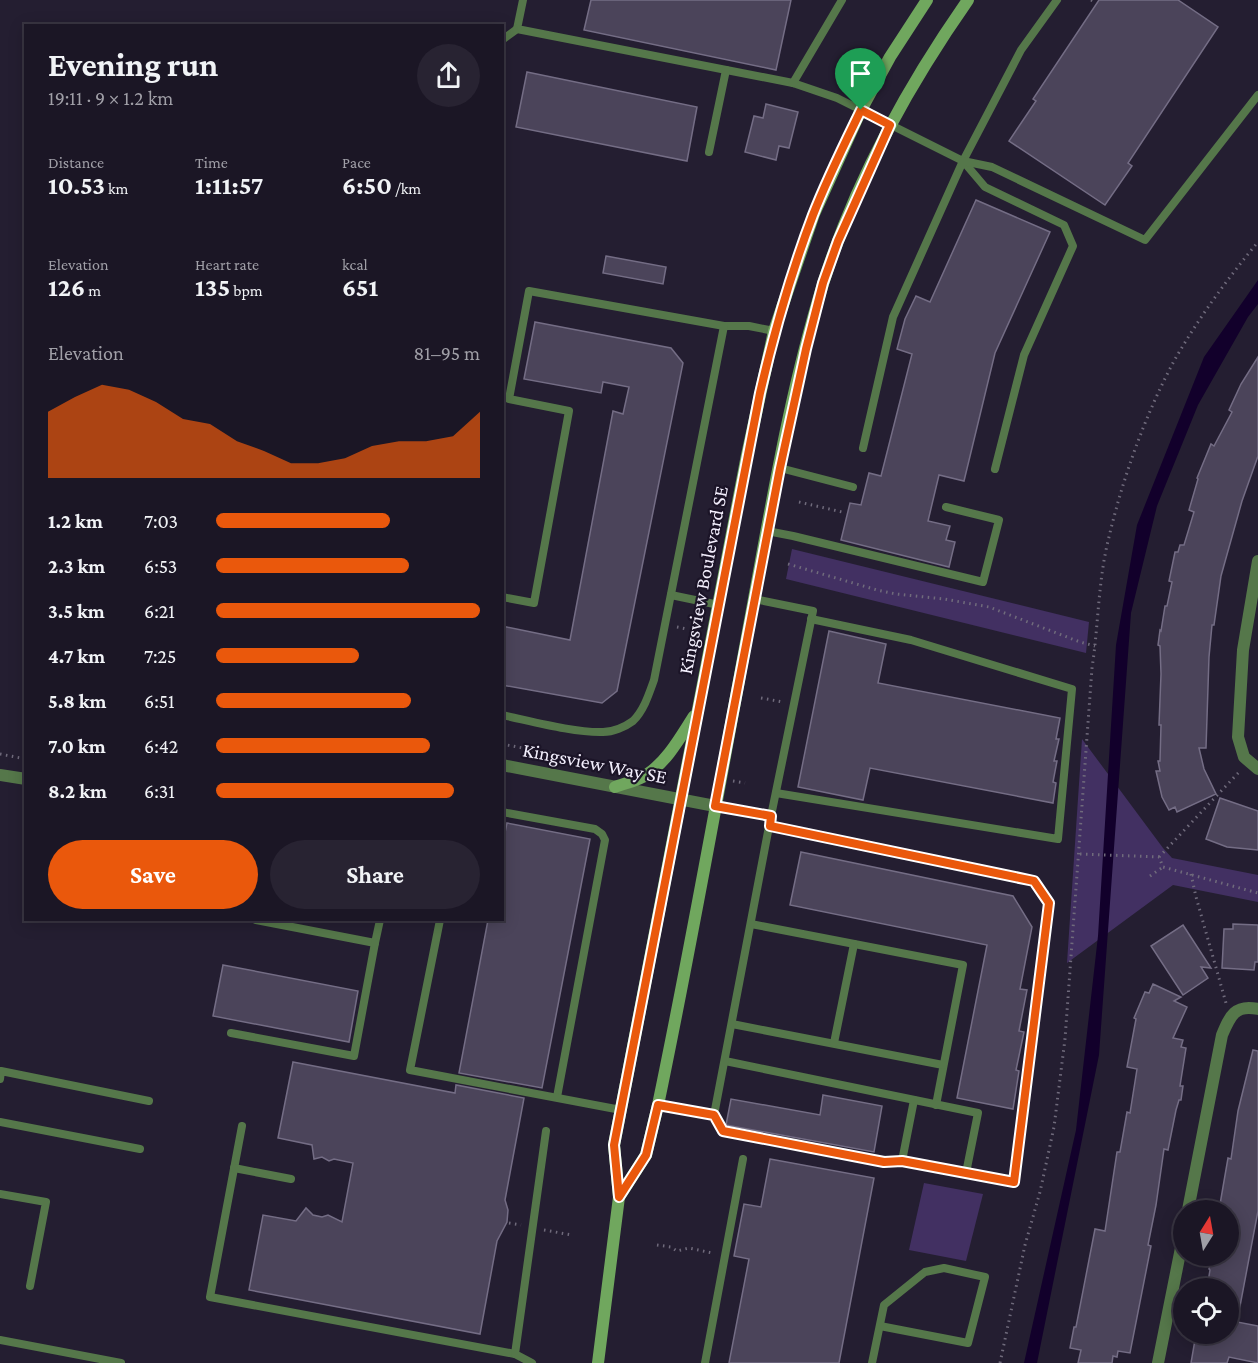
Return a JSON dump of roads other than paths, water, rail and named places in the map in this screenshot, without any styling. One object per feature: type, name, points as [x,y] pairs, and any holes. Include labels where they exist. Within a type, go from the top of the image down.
[{"type":"main road","name":"Kingsview Boulevard SE","points":[[598,1363],[619,1197],[614,1145],[774,331],[814,214],[861,110],[890,57],[927,0]]},
{"type":"main road","name":"Kingsview Boulevard SE","points":[[619,1197],[646,1155],[658,1105],[767,531],[794,399],[823,283],[847,221],[890,125],[925,64],[968,0]]},
{"type":"main road","points":[[615,787],[646,775],[660,763],[676,744],[698,710]]},
{"type":"street","points":[[1253,765],[1240,749],[1238,737],[1243,650],[1258,561]]},
{"type":"street","name":"Kingsview Way SE","points":[[504,765],[715,806]]},
{"type":"street","points":[[0,775],[24,779]]},
{"type":"street","points":[[1190,1200],[1222,1035],[1230,1015],[1246,1006],[1258,1009]]},
{"type":"street","points":[[1158,1363],[1177,1266]]},
{"type":"lane","points":[[504,39],[517,29],[523,0]]},
{"type":"lane","points":[[793,83],[842,0]]},
{"type":"lane","points":[[863,448],[893,317],[963,161],[1021,50],[1057,0]]},
{"type":"lane","points":[[517,29],[793,83],[837,98],[963,161],[992,167],[1145,240],[1258,95]]},
{"type":"lane","points":[[709,152],[726,70]]},
{"type":"lane","points":[[963,161],[985,187],[1064,225],[1073,246],[1024,355],[995,469]]},
{"type":"lane","points":[[504,597],[534,603],[569,411],[508,399],[529,291],[724,326],[749,326],[774,331]]},
{"type":"lane","points":[[504,715],[604,733],[619,729],[631,722],[640,712],[654,680],[724,326]]},
{"type":"lane","points":[[780,468],[854,487]]},
{"type":"lane","points":[[767,531],[983,582],[999,520],[946,507]]},
{"type":"lane","points":[[671,595],[719,604]]},
{"type":"lane","points":[[754,599],[813,611],[771,816],[714,1115],[723,1131],[884,1162],[902,1161],[1014,1182],[1049,903],[1034,881],[770,826]]},
{"type":"lane","points":[[776,793],[1058,839],[1071,689],[911,640],[811,619]]},
{"type":"lane","points":[[715,806],[771,816]]},
{"type":"lane","points":[[504,812],[596,829],[605,840],[557,1097]]},
{"type":"lane","points":[[261,921],[375,943]]},
{"type":"lane","points":[[231,1033],[354,1056],[380,921]]},
{"type":"lane","points":[[440,921],[410,1070],[621,1110]]},
{"type":"lane","points":[[751,924],[963,965],[936,1104]]},
{"type":"lane","points":[[834,1043],[854,944]]},
{"type":"lane","points":[[732,1023],[944,1065]]},
{"type":"lane","points":[[725,1061],[978,1113],[966,1173]]},
{"type":"lane","points":[[0,1080],[2,1071],[149,1101]]},
{"type":"lane","points":[[902,1161],[914,1100]]},
{"type":"lane","points":[[658,1105],[714,1115]]},
{"type":"lane","points":[[0,1122],[140,1149]]},
{"type":"lane","points":[[242,1126],[210,1297],[515,1354],[532,1363]]},
{"type":"lane","points":[[515,1354],[546,1131]]},
{"type":"lane","points":[[705,1363],[743,1159]]},
{"type":"lane","points":[[234,1168],[291,1179]]},
{"type":"lane","points":[[0,1194],[46,1202],[30,1286]]},
{"type":"lane","points":[[872,1363],[884,1305],[924,1272],[944,1268],[985,1277],[968,1343],[880,1326]]},
{"type":"lane","points":[[0,1340],[121,1363]]}]
